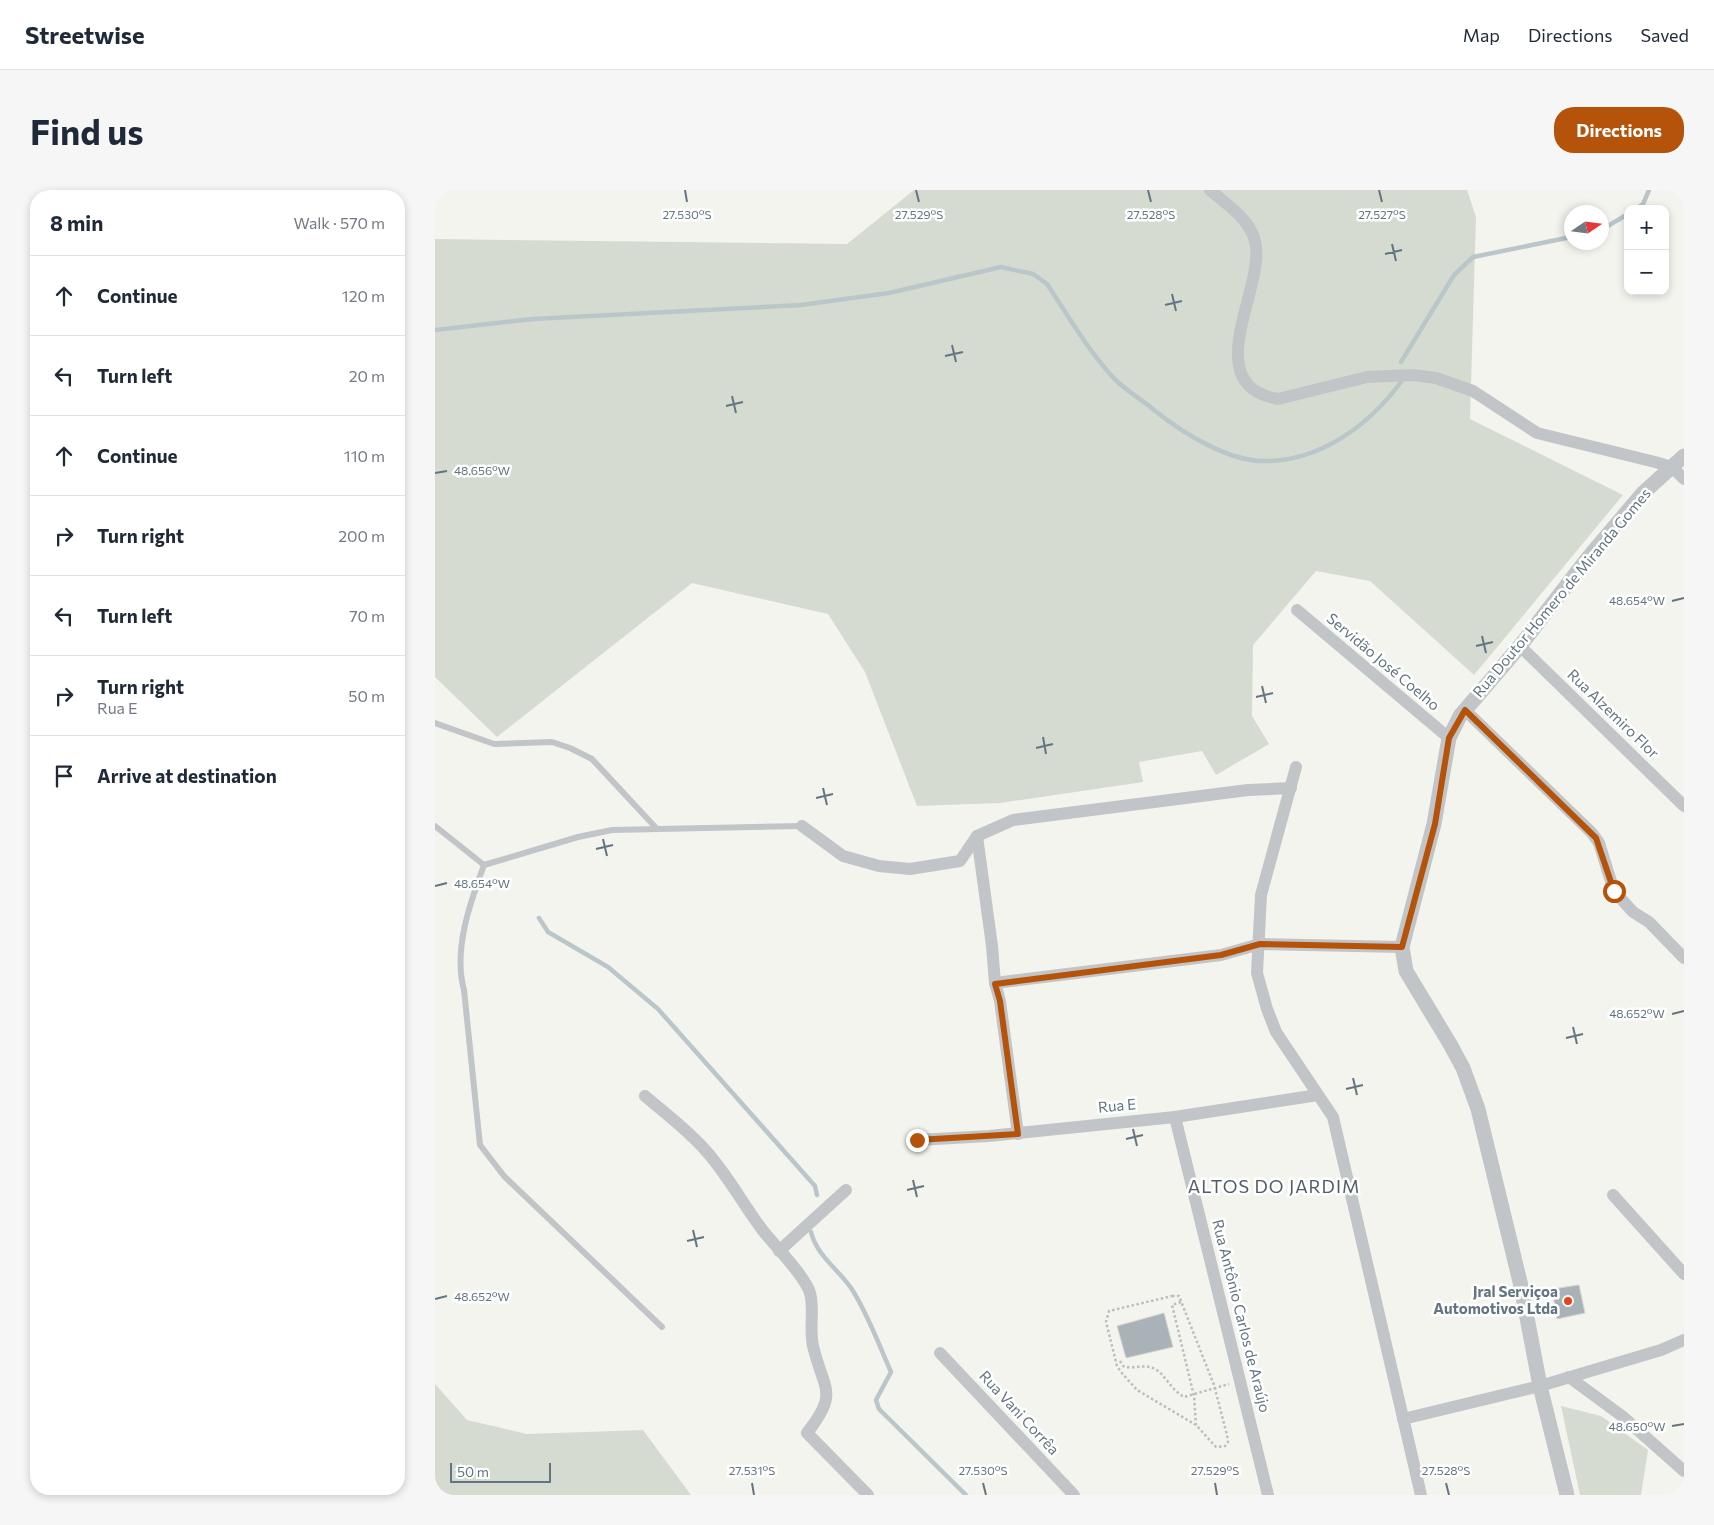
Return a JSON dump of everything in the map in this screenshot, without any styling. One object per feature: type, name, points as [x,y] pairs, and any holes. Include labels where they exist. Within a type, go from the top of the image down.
[{"type":"street","points":[[1210,190],[1239,215],[1250,229],[1255,241],[1256,257],[1238,346],[1243,378],[1252,390],[1265,397],[1278,399],[1367,377],[1413,375],[1436,378],[1473,390],[1537,433],[1671,467],[1684,479]]},
{"type":"street","name":"Rua Doutor Homero de Miranda Gomes","points":[[1449,738],[1465,710],[1520,646],[1587,559],[1643,493],[1684,456]]},
{"type":"street","name":"Servidão José Coelho","points":[[1297,610],[1449,738]]},
{"type":"street","name":"Rua Alzemiro Flor","points":[[1520,646],[1684,806]]},
{"type":"street","points":[[1465,710],[1592,833],[1599,843],[1614,891],[1633,912],[1649,922],[1684,958]]},
{"type":"street","points":[[1449,738],[1435,824],[1402,947],[1406,971],[1451,1044],[1463,1068],[1478,1109],[1521,1286],[1540,1386],[1567,1495]]},
{"type":"street","points":[[1296,767],[1261,895],[1260,944],[1257,973],[1267,1009],[1277,1032],[1333,1117],[1421,1495]]},
{"type":"street","points":[[802,826],[843,856],[879,866],[910,869],[961,861],[977,836],[1013,820],[1248,790],[1291,788]]},
{"type":"street","points":[[977,836],[992,946],[995,984],[1000,1001],[1018,1134]]},
{"type":"street","points":[[995,984],[1221,955],[1260,944],[1402,947]]},
{"type":"street","name":"Rua E","points":[[917,1140],[1018,1134],[1175,1117],[1318,1095]]},
{"type":"street","points":[[645,1096],[707,1151],[779,1251],[806,1285],[810,1294],[810,1333],[814,1351],[825,1380],[826,1405],[807,1433],[868,1495]]},
{"type":"street","name":"Rua Antônio Carlos de Araújo","points":[[1175,1117],[1268,1495]]},
{"type":"street","points":[[779,1251],[846,1190]]},
{"type":"street","points":[[1613,1195],[1684,1274]]},
{"type":"street","points":[[1403,1419],[1540,1386],[1661,1350],[1684,1340]]},
{"type":"street","name":"Rua Vani Corrêa","points":[[940,1353],[1074,1495]]},
{"type":"street","points":[[1569,1377],[1622,1416],[1684,1471]]},
{"type":"lane","points":[[435,723],[494,744],[552,742],[570,748],[592,759],[657,829]]},
{"type":"lane","points":[[435,826],[484,865]]},
{"type":"lane","points":[[484,865],[578,837],[612,830],[802,826]]},
{"type":"lane","points":[[484,865],[465,925],[459,973],[464,990],[480,1145],[503,1176],[662,1327]]},
{"type":"path","points":[[1173,1296],[1179,1296],[1181,1302],[1215,1388],[1228,1442],[1225,1446],[1216,1447],[1196,1425],[1137,1390],[1117,1366],[1106,1322],[1109,1311],[1173,1296]]},
{"type":"path","points":[[1181,1302],[1171,1305],[1194,1396],[1196,1425]]},
{"type":"path","points":[[1120,1361],[1123,1366],[1128,1368],[1147,1366],[1157,1369],[1173,1391],[1183,1397],[1194,1396],[1240,1381]]},
{"type":"shaded area","points":[[914,190],[1467,190],[1476,217],[1470,419],[1623,495],[1474,675],[1370,581],[1316,571],[1253,645],[1252,716],[1269,744],[1216,775],[1202,751],[1139,762],[1143,782],[1000,803],[917,806],[865,672],[828,614],[692,583],[497,737],[435,677],[435,239],[847,244]]},
{"type":"shaded area","points":[[435,1384],[467,1420],[527,1434],[643,1430],[691,1495],[435,1495]]},
{"type":"shaded area","points":[[1561,1406],[1601,1416],[1648,1450],[1641,1495],[1580,1495]]},
{"type":"building","name":"Jral Serviçoa Automotivos Ltda","points":[[1579,1285],[1585,1313],[1557,1319],[1552,1289]]},
{"type":"building","points":[[1164,1313],[1173,1347],[1126,1358],[1117,1326]]},
{"type":"waterway","points":[[1642,205],[1649,190]]},
{"type":"waterway","points":[[1609,225],[1624,216]]},
{"type":"waterway","points":[[1401,362],[1454,275],[1473,257],[1564,238]]},
{"type":"waterway","points":[[435,330],[533,319],[801,305],[889,293],[1001,267],[1033,274],[1047,284],[1101,364],[1125,388],[1165,419],[1191,436],[1236,457],[1265,461],[1286,459],[1305,455],[1324,447],[1342,438],[1359,426],[1388,398],[1401,382]]},
{"type":"waterway","points":[[539,918],[548,932],[608,967],[658,1009],[815,1186],[817,1195]]},
{"type":"waterway","points":[[811,1232],[818,1249],[848,1284],[859,1301],[891,1372],[876,1400],[879,1409],[966,1495]]},
{"type":"place","name":"Jral Serviçoa Automotivos Ltda","points":[[1568,1301]]},
{"type":"district","name":"ALTOS DO JARDIM","points":[[1274,1187]]},
{"type":"route","points":[[917,1140],[1018,1134],[1000,1001],[995,984],[1221,955],[1260,944],[1402,947],[1435,824],[1449,738],[1455,724],[1465,710],[1596,838],[1602,850],[1609,880],[1614,891]]}]
